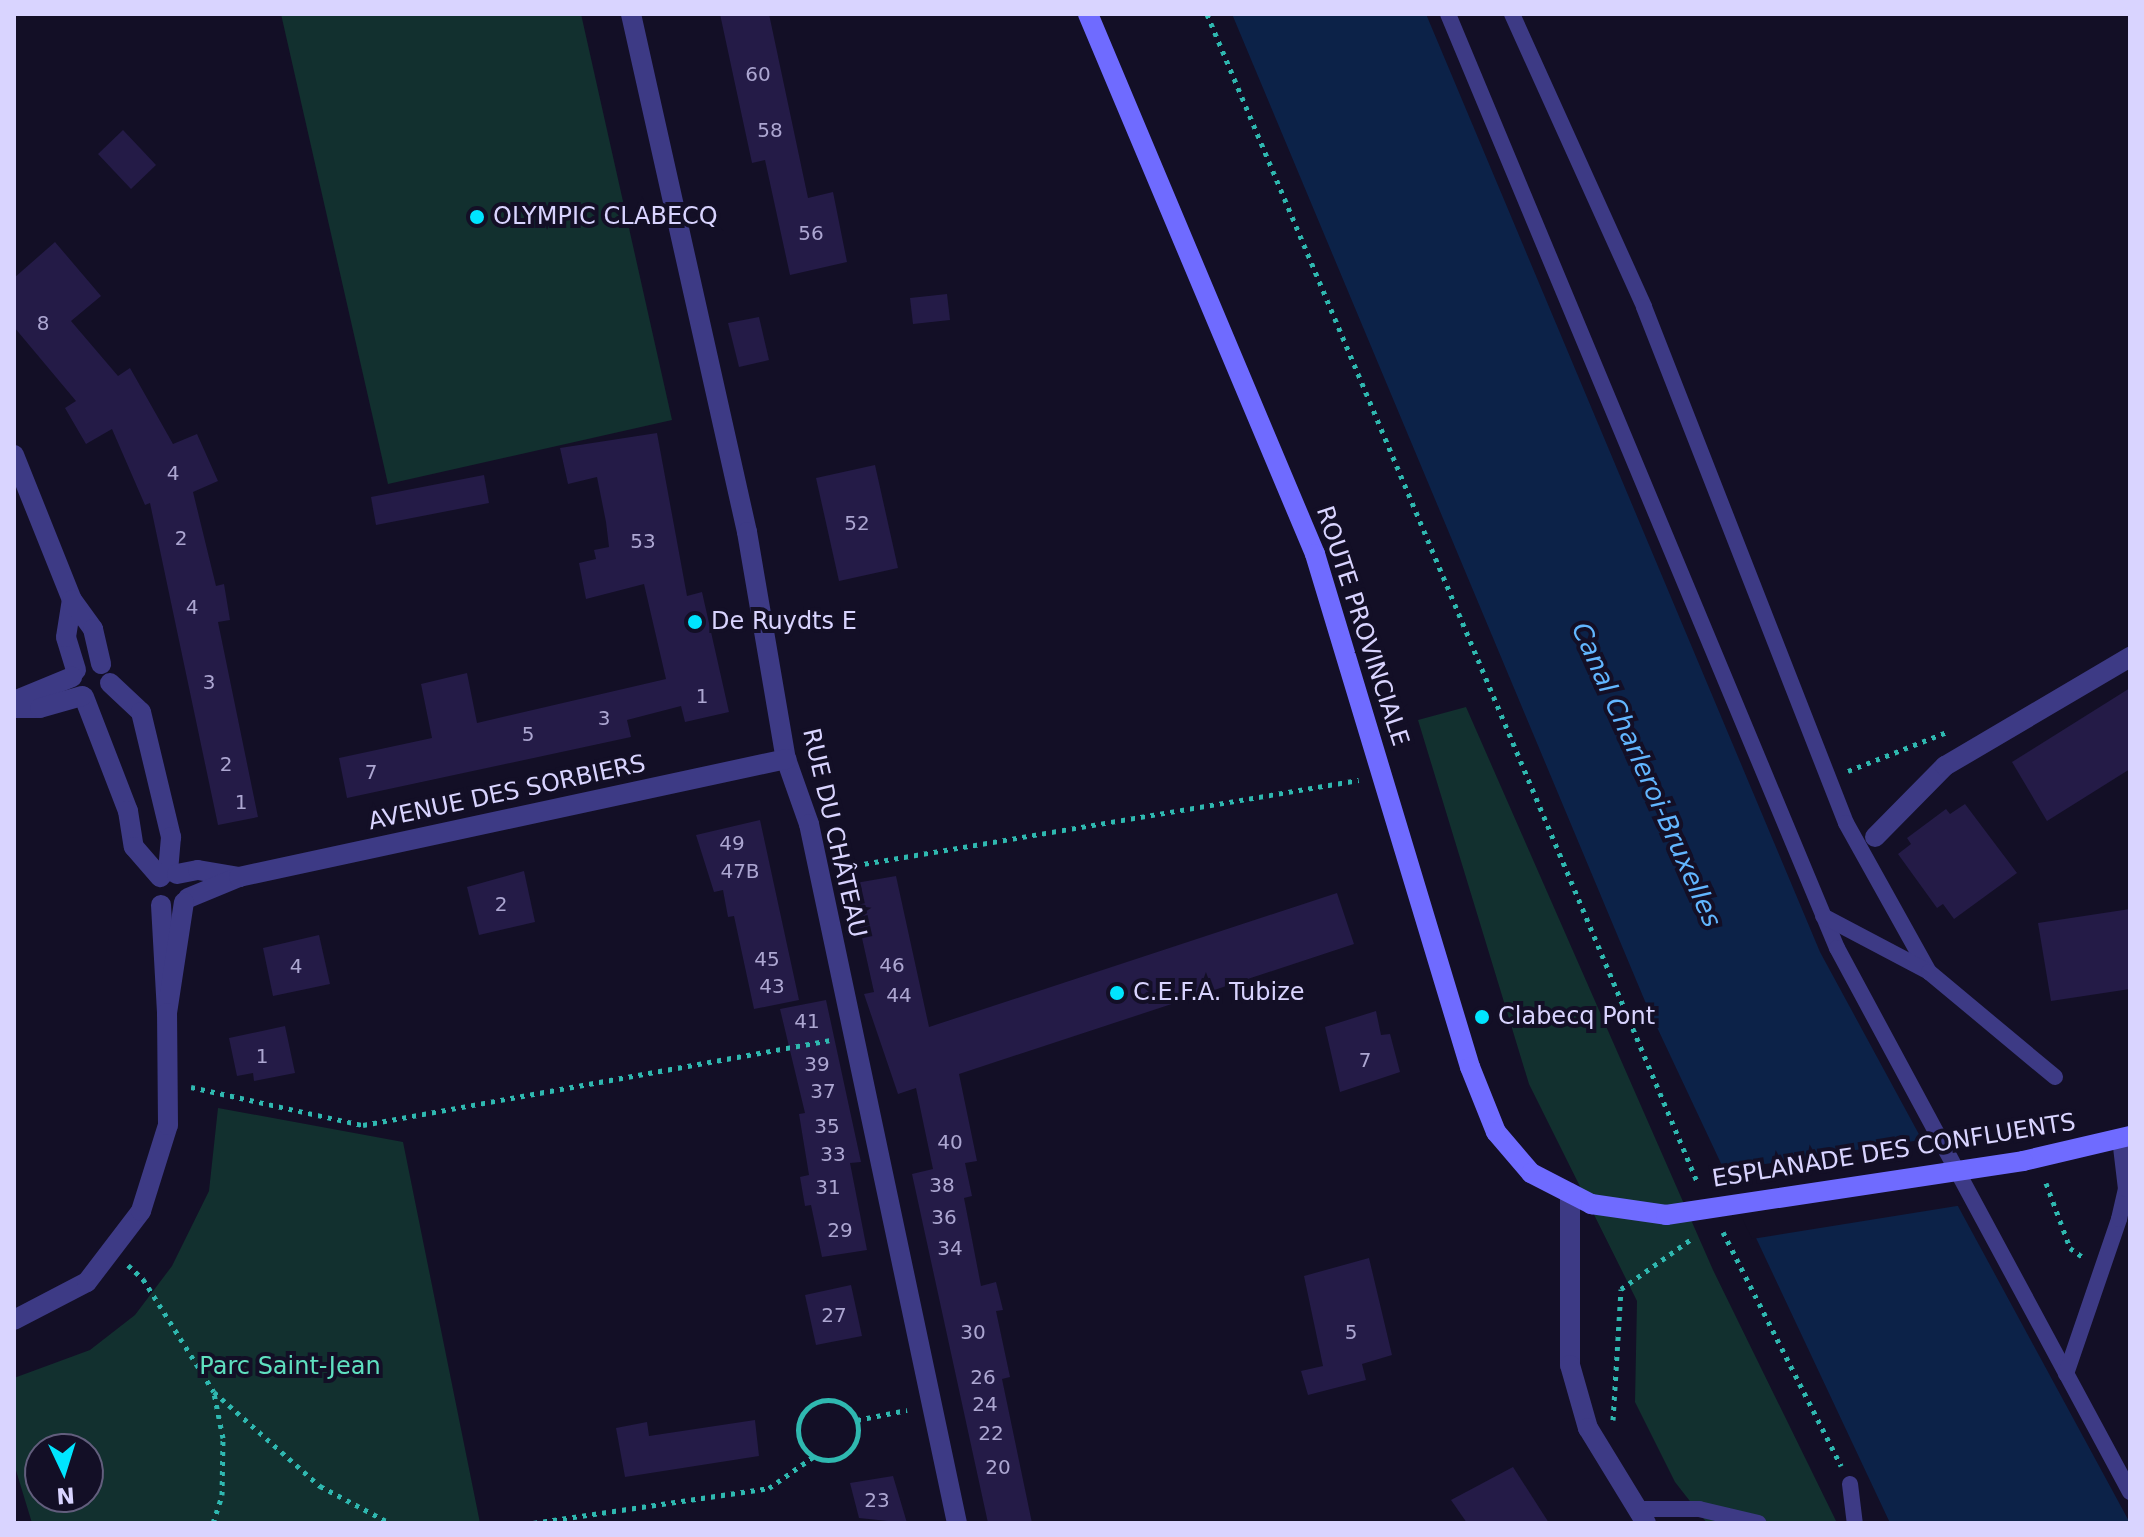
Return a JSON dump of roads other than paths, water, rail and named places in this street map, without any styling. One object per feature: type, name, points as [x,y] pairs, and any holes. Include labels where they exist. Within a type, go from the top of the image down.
[{"type":"main road","name":"ROUTE PROVINCIALE","points":[[1088,14],[1315,554],[1470,1067],[1496,1132],[1531,1173],[1591,1204],[1666,1215]]},
{"type":"main road","name":"ESPLANADE DES CONFLUENTS","points":[[1666,1215],[2023,1161],[2125,1137]]},
{"type":"street","name":"RUE DU CHÂTEAU","points":[[631,14],[747,532],[786,759],[819,871],[850,1036],[957,1523]]},
{"type":"street","points":[[14,455],[72,600],[93,629],[106,674],[106,694],[40,708],[14,708]]},
{"type":"street","points":[[72,600],[66,637],[74,674],[128,811],[134,847],[168,874],[185,879],[186,900],[167,1013]]},
{"type":"street","points":[[1875,837],[1945,766],[2130,657]]},
{"type":"street","points":[[14,701],[74,674],[90,662],[106,674],[141,712],[171,837],[168,874]]},
{"type":"street","name":"AVENUE DES SORBIERS","points":[[239,877],[786,759]]},
{"type":"street","points":[[14,1320],[87,1282],[114,1253],[141,1211],[157,1163],[168,1125],[167,1013],[161,905],[154,883],[168,874],[198,870],[239,877]]},
{"type":"street","points":[[161,905],[173,909],[186,900],[239,877]]},
{"type":"street","points":[[1570,1193],[1570,1365],[1588,1428],[1642,1516]]},
{"type":"lane","points":[[1448,14],[1823,916],[2130,1492]]},
{"type":"lane","points":[[1512,14],[1644,307],[1828,779],[1929,972]]},
{"type":"lane","points":[[1823,916],[1929,972],[2055,1077]]},
{"type":"lane","points":[[2066,1374],[2105,1266],[2126,1189],[2125,1137]]},
{"type":"lane","points":[[1850,1484],[1855,1523]]},
{"type":"lane","points":[[1642,1516],[1699,1509],[1758,1523]]},
{"type":"water","name":"Canal Charleroi-Bruxelles","points":[[1232,14],[1426,14],[1820,952],[2130,1523],[1890,1523],[1647,1006]]},
{"type":"place","name":"OLYMPIC CLABECQ","points":[[477,217]]},
{"type":"place","name":"De Ruydts E","points":[[695,622]]},
{"type":"place","name":"C.E.F.A. Tubize","points":[[1117,993]]},
{"type":"place","name":"Clabecq Pont","points":[[1482,1017]]},
{"type":"park label","name":"Parc Saint-Jean","points":[[290,1367]]}]
